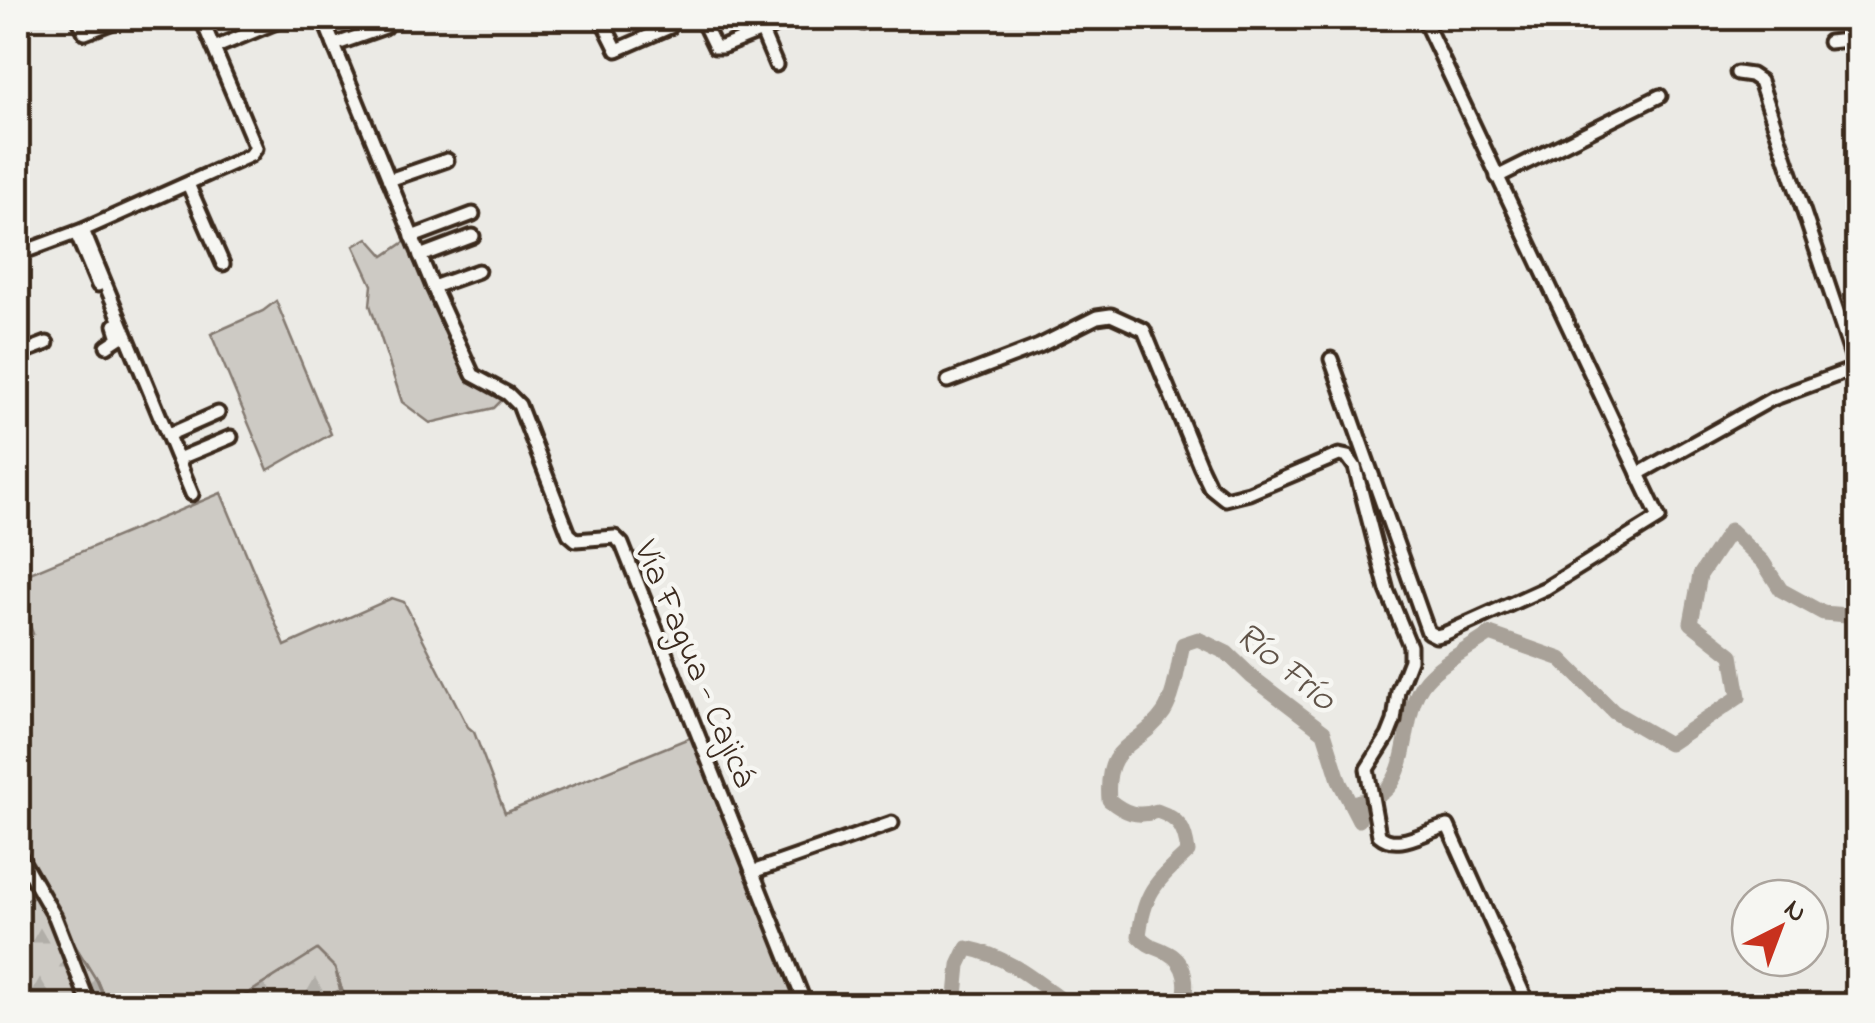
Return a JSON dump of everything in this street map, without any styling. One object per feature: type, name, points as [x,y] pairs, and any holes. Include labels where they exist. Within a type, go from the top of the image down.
[{"type":"street","points":[[78,18],[85,33],[124,18]]},
{"type":"street","points":[[18,254],[80,232],[251,155],[256,148],[200,18]]},
{"type":"street","points":[[214,48],[262,22],[286,18]]},
{"type":"street","name":"Vía Fagua - Cajicá","points":[[324,18],[432,287],[473,376],[508,394],[518,405],[569,534],[576,540],[615,537],[622,544],[806,1006]]},
{"type":"street","points":[[602,18],[617,50],[670,27],[666,18]]},
{"type":"street","points":[[701,18],[715,46],[722,47],[767,29],[776,64]]},
{"type":"street","points":[[1331,358],[1423,626],[1436,636],[1546,588],[1659,518],[1427,19]]},
{"type":"street","points":[[334,44],[385,27]]},
{"type":"street","points":[[1828,42],[1857,38]]},
{"type":"street","points":[[1638,474],[1772,399],[1857,368],[1760,82],[1752,75],[1737,72]]},
{"type":"street","points":[[1498,177],[1660,96]]},
{"type":"street","points":[[389,180],[447,160]]},
{"type":"street","points":[[188,184],[223,264]]},
{"type":"street","points":[[412,237],[473,214]]},
{"type":"street","points":[[80,232],[118,332],[118,338],[107,346]]},
{"type":"street","points":[[80,232],[192,494]]},
{"type":"street","points":[[420,256],[473,236]]},
{"type":"street","points":[[432,287],[478,271]]},
{"type":"street","points":[[948,381],[1039,346],[1098,316],[1111,315],[1144,330],[1210,487],[1225,499],[1249,493],[1339,454],[1356,466],[1387,590],[1410,646],[1394,721],[1367,769],[1368,792],[1379,836],[1396,843],[1448,826],[1529,1006]]},
{"type":"street","points":[[18,354],[47,343]]},
{"type":"street","points":[[168,435],[218,413]]},
{"type":"street","points":[[178,459],[231,436]]},
{"type":"street","points":[[755,871],[892,823]]},
{"type":"street","points":[[18,854],[55,917],[90,1006]]},
{"type":"green space","points":[[412,237],[473,375],[508,394],[494,408],[430,423],[402,402],[370,305],[372,285],[354,246],[368,238],[384,256]]},
{"type":"green space","points":[[276,301],[331,434],[268,470],[211,334],[263,311]]},
{"type":"green space","points":[[221,493],[285,646],[392,598],[404,602],[474,732],[505,813],[699,734],[806,1005],[347,1005],[335,968],[317,950],[230,1005],[107,1005],[97,981],[18,853],[18,642],[33,634],[18,592],[18,578]]},
{"type":"green space","points":[[43,894],[97,981],[107,1005],[18,1006],[18,903]]},
{"type":"green space","points":[[317,950],[335,968],[340,990],[310,1005],[230,1005]]},
{"type":"waterway","name":"Río Frío","points":[[1180,1006],[1186,984],[1179,963],[1139,936],[1144,908],[1154,888],[1188,852],[1185,837],[1176,821],[1165,814],[1132,813],[1109,800],[1109,781],[1118,756],[1154,724],[1168,705],[1183,644],[1198,639],[1227,653],[1324,732],[1340,783],[1359,820],[1359,801],[1378,796],[1398,770],[1411,713],[1426,680],[1490,634],[1561,659],[1614,712],[1669,744],[1739,697],[1732,655],[1691,623],[1700,575],[1730,530],[1763,562],[1781,590],[1823,613],[1858,616]]},
{"type":"waterway","name":"Río Frío","points":[[955,1006],[959,965],[967,948],[1009,964],[1070,1006]]}]
